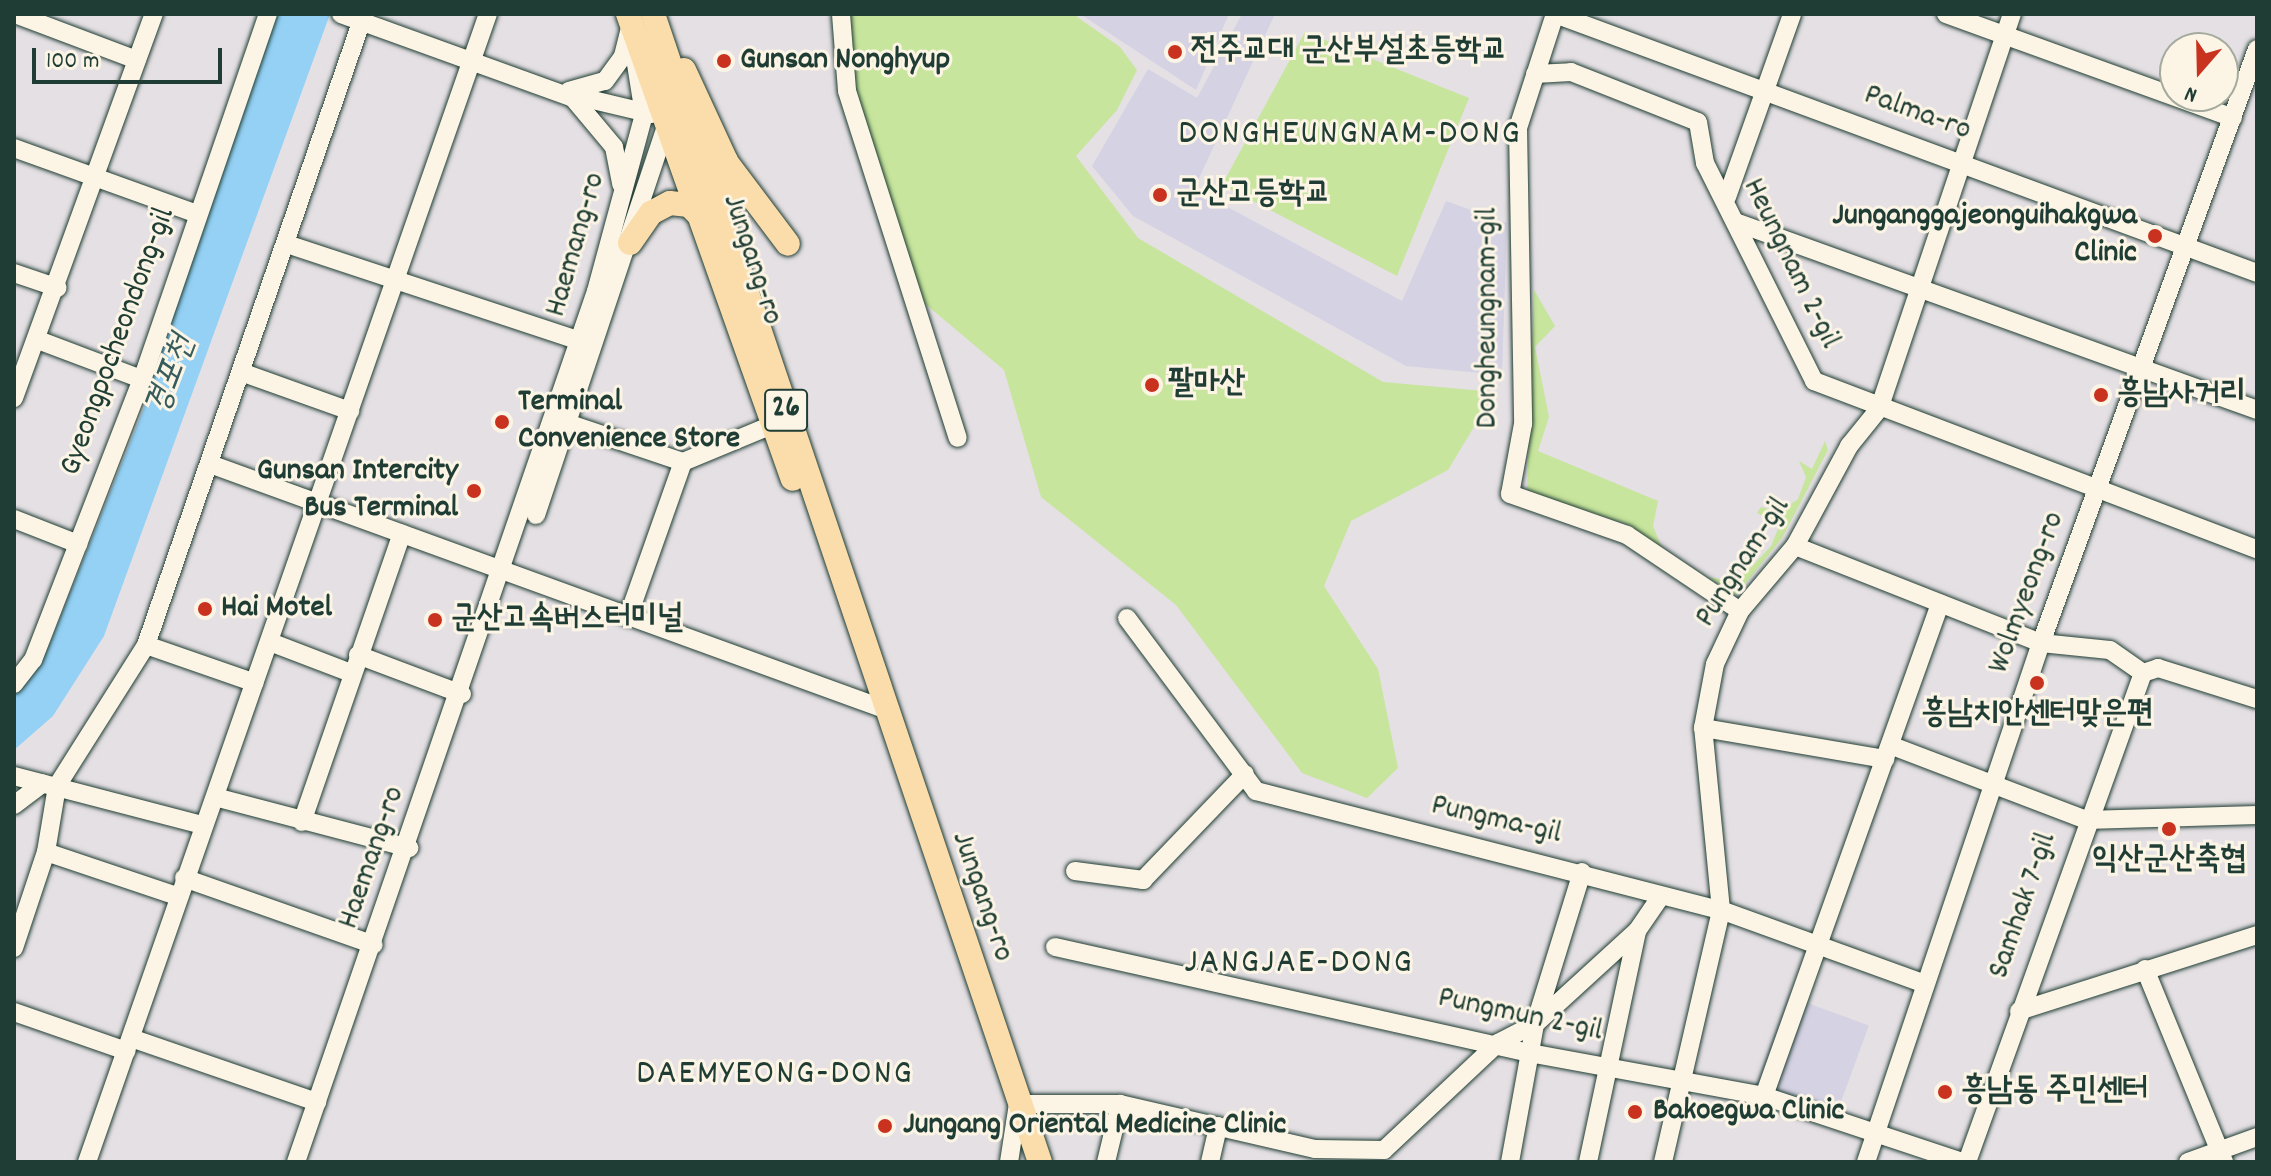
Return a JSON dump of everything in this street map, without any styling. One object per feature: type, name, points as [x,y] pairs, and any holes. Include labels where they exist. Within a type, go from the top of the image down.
[{"type":"main road","name":"26","points":[[629,18],[678,111]]},
{"type":"main road","name":"26","points":[[654,18],[678,111]]},
{"type":"main road","points":[[654,18],[726,161],[788,244],[766,227],[744,223],[734,233],[734,259]]},
{"type":"main road","name":"Jungang-ro","points":[[678,111],[781,421],[887,690],[887,710],[1040,1162]]},
{"type":"main road","points":[[717,227],[726,161]]},
{"type":"main road","points":[[630,243],[651,213],[670,203],[698,211],[717,227]]},
{"type":"main road","name":"Jungang-ro","points":[[717,227],[734,259],[781,421]]},
{"type":"street","points":[[15,14],[137,60]]},
{"type":"street","points":[[15,395],[58,288],[154,14]]},
{"type":"street","name":"Gyeongpocheondong-gil","points":[[14,684],[33,660],[141,379],[268,14]]},
{"type":"street","points":[[341,14],[362,18],[558,92],[644,114],[678,111]]},
{"type":"street","points":[[87,1162],[177,896],[270,642],[488,14]]},
{"type":"street","points":[[841,14],[847,91],[958,438]]},
{"type":"street","name":"Palma-ro","points":[[1555,14],[1959,161],[2187,250],[2257,273]]},
{"type":"street","name":"Dongheungnam-gil","points":[[1555,14],[1518,128],[1523,424],[1510,494],[1627,535],[1740,611]]},
{"type":"street","points":[[1727,197],[1792,14]]},
{"type":"street","points":[[1946,14],[2233,118]]},
{"type":"street","name":"Pungnam-gil","points":[[1663,1162],[1685,1081],[1721,910],[1703,728],[1715,664],[1740,611],[1795,546],[1849,446],[1879,409],[1921,290],[1959,161],[2012,14]]},
{"type":"street","points":[[14,805],[50,784],[103,720],[146,645],[241,372],[290,245],[362,18]]},
{"type":"street","points":[[558,92],[605,81],[623,56],[629,18]]},
{"type":"street","points":[[629,18],[644,114]]},
{"type":"street","name":"Wolmyeong-ro","points":[[1866,1162],[2041,643],[2143,372],[2233,118],[2250,89],[2257,49]]},
{"type":"street","name":"Heungnam 2-gil","points":[[1535,74],[1571,72],[1647,98],[1698,122],[1705,163],[1727,197],[1814,381],[2096,493],[2257,549]]},
{"type":"street","points":[[558,92],[590,112],[609,138],[621,168],[621,202]]},
{"type":"street","name":"Haemang-ro","points":[[505,573],[520,558],[570,424],[678,111]]},
{"type":"street","name":"Haemang-ro","points":[[296,1162],[505,573],[580,341],[644,114]]},
{"type":"street","points":[[14,148],[197,214]]},
{"type":"street","points":[[1738,223],[2143,372],[2257,410]]},
{"type":"street","points":[[290,245],[580,341]]},
{"type":"street","points":[[14,273],[58,288]]},
{"type":"street","points":[[38,340],[141,379]]},
{"type":"street","points":[[241,372],[350,411]]},
{"type":"street","points":[[570,424],[683,462],[781,421]]},
{"type":"street","points":[[628,617],[683,462]]},
{"type":"street","points":[[210,464],[887,710]]},
{"type":"street","points":[[14,519],[78,544]]},
{"type":"street","points":[[302,822],[351,673],[402,534]]},
{"type":"street","points":[[1795,546],[2041,643],[2110,650],[2143,673],[2158,668],[2257,699]]},
{"type":"street","points":[[1764,1096],[1940,604]]},
{"type":"street","name":"Pungma-gil","points":[[1127,618],[1256,791],[1311,810],[1582,872],[1721,910],[1925,984]]},
{"type":"street","points":[[270,642],[351,673]]},
{"type":"street","points":[[146,645],[255,683]]},
{"type":"street","points":[[14,653],[33,660]]},
{"type":"street","points":[[358,655],[462,694]]},
{"type":"street","name":"Samhak 7-gil","points":[[1964,1162],[2086,820],[2143,673]]},
{"type":"street","points":[[1703,728],[1887,752],[2086,820],[2257,815]]},
{"type":"street","points":[[1075,871],[1143,880],[1245,774]]},
{"type":"street","points":[[18,777],[202,825]]},
{"type":"street","points":[[14,948],[46,852],[50,784]]},
{"type":"street","points":[[215,797],[409,848]]},
{"type":"street","points":[[46,852],[177,896]]},
{"type":"street","points":[[1510,1162],[1535,1054],[1535,1024],[1582,872]]},
{"type":"street","points":[[184,878],[374,945]]},
{"type":"street","points":[[1018,1104],[1120,1104],[1218,1126],[1315,1156],[1384,1150],[1498,1043],[1535,1024],[1637,931],[1661,896]]},
{"type":"street","points":[[1588,1162],[1611,1066],[1637,931]]},
{"type":"street","points":[[2019,1011],[2257,935]]},
{"type":"street","name":"Pungmun 2-gil","points":[[1055,947],[1498,1043],[1535,1054],[1764,1096],[1964,1162]]},
{"type":"street","points":[[2145,969],[2222,1156]]},
{"type":"street","points":[[14,1012],[317,1102]]},
{"type":"street","name":"Jungang-ro","points":[[1009,1162],[1018,1104]]},
{"type":"street","points":[[1106,1162],[1120,1104]]},
{"type":"street","points":[[1210,1162],[1218,1126]]},
{"type":"street","points":[[2188,1162],[2222,1156],[2257,1137]]},
{"type":"shaded area","name":"전주교대 군산부설초등학교","points":[[1080,14],[1229,14],[1196,90]]},
{"type":"shaded area","name":"군산고등학교","points":[[1242,14],[1275,14],[1194,189],[1402,301],[1446,201],[1507,223],[1502,375],[1406,366],[1133,216],[1092,166],[1148,69],[1197,98]]},
{"type":"shaded area","points":[[1788,996],[1869,1025],[1834,1121],[1753,1092]]},
{"type":"green space","points":[[846,14],[1073,14],[1120,47],[1137,70],[1117,110],[1076,156],[1138,238],[1383,382],[1495,392],[1448,470],[1351,521],[1324,586],[1378,669],[1398,768],[1367,798],[1302,773],[1176,605],[1041,497],[1004,370],[923,302],[849,85]]},
{"type":"green space","points":[[1305,32],[1469,98],[1397,276],[1222,185]]},
{"type":"green space","points":[[1534,290],[1555,326],[1535,347],[1549,417],[1538,451],[1658,501],[1653,526],[1662,548],[1629,525],[1527,491]]},
{"type":"green space","points":[[1825,441],[1828,450],[1782,538],[1736,595],[1708,577],[1737,582],[1771,546],[1780,524],[1757,513],[1761,507],[1780,512],[1798,499],[1806,477],[1799,461],[1812,469]]},
{"type":"water","name":"경포천","points":[[275,14],[330,14],[104,636],[53,716],[14,750],[14,689],[48,648],[153,385],[152,365]]},
{"type":"place","name":"전주교대 군산부설초등학교","points":[[1175,52]]},
{"type":"place","name":"Gunsan Nonghyup","points":[[724,61]]},
{"type":"place","name":"군산고등학교","points":[[1160,195]]},
{"type":"place","name":"Junganggajeonguihakgwa Clinic","points":[[2155,236]]},
{"type":"place","name":"팔마산","points":[[1152,385]]},
{"type":"place","name":"흥남사거리","points":[[2101,395]]},
{"type":"place","name":"Terminal Convenience Store","points":[[502,422]]},
{"type":"place","name":"Gunsan Intercity Bus Terminal","points":[[474,491]]},
{"type":"place","name":"Hai Motel","points":[[205,609]]},
{"type":"place","name":"군산고속버스터미널","points":[[435,620]]},
{"type":"place","name":"흥남치안센터맞은편","points":[[2037,683]]},
{"type":"place","name":"익산군산축협","points":[[2169,829]]},
{"type":"place","name":"흥남동 주민센터","points":[[1945,1092]]},
{"type":"place","name":"Bakoegwa Clinic","points":[[1635,1112]]},
{"type":"place","name":"Jungang Oriental Medicine Clinic","points":[[885,1126]]},
{"type":"district","name":"DONGHEUNGNAM-DONG","points":[[1350,136]]},
{"type":"district","name":"JANGJAE-DONG","points":[[1299,965]]},
{"type":"district","name":"DAEMYEONG-DONG","points":[[775,1076]]}]
